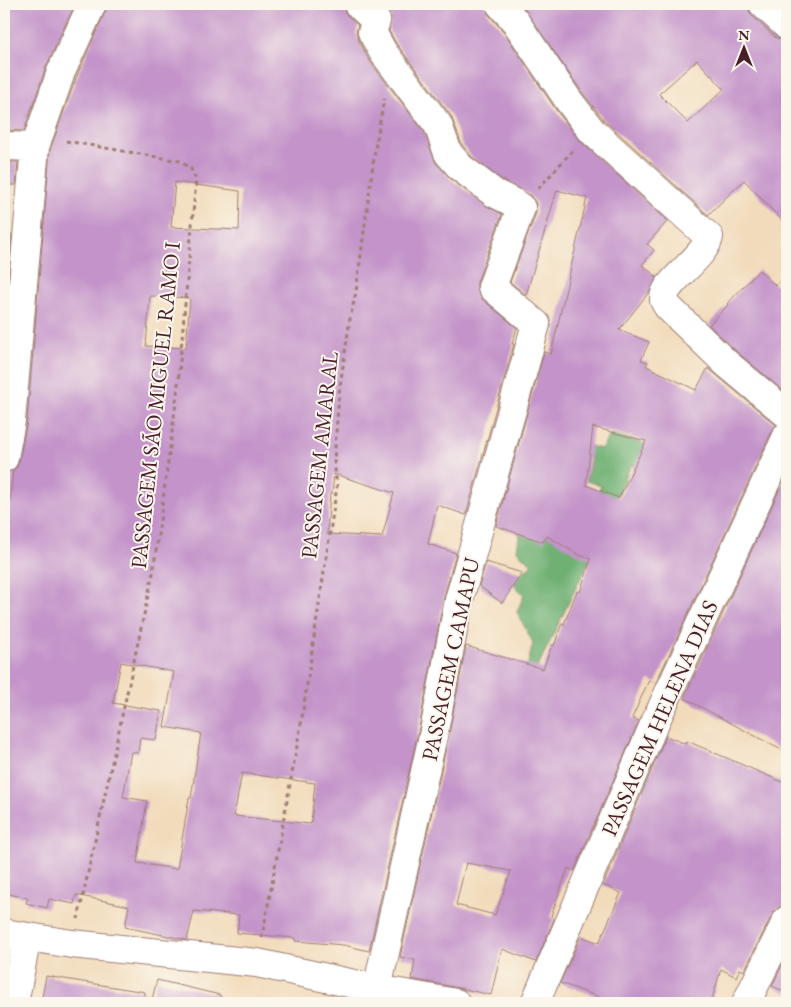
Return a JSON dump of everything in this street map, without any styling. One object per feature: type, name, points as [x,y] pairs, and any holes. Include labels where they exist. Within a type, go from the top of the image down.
[{"type":"street","points":[[4,458],[11,422],[37,141],[61,72],[92,4]]},
{"type":"street","points":[[358,4],[376,21],[372,32],[383,52],[404,82],[438,125],[448,153],[461,168],[494,193],[521,208]]},
{"type":"street","points":[[500,4],[592,131],[709,237],[708,242],[694,260],[665,292],[664,300],[668,308],[726,363],[787,414]]},
{"type":"street","points":[[763,4],[787,26]]},
{"type":"street","points":[[4,146],[37,141]]},
{"type":"street","name":"PASSAGEM CAMAPU","points":[[381,970],[434,731],[459,600],[536,324],[492,287],[521,208]]},
{"type":"street","name":"PASSAGEM HELENA DIAS","points":[[535,1002],[652,729],[787,436]]},
{"type":"street","points":[[746,1003],[787,920]]},
{"type":"street","points":[[14,1003],[16,935],[72,944],[257,963],[381,970],[456,1003]]},
{"type":"path","name":"PASSAGEM AMARAL","points":[[257,963],[301,724],[336,486],[334,461],[339,393],[356,292],[375,149],[385,90],[404,82]]},
{"type":"path","points":[[521,208],[592,131]]},
{"type":"path","name":"PASSAGEM SÃO MIGUEL RAMO I","points":[[37,141],[180,161],[191,169],[196,180],[177,395],[152,573],[72,944]]},
{"type":"green space","points":[[611,434],[662,449],[653,471],[631,465],[611,510],[595,503],[601,486],[587,481],[591,457],[570,458],[581,444],[601,449]]},
{"type":"green space","points":[[521,523],[591,557],[535,672],[526,672],[533,643],[517,612],[524,595],[512,583],[532,564],[517,551]]},
{"type":"building","points":[[4,4],[75,4],[46,67],[24,131],[4,130],[4,114],[10,79],[4,78]]},
{"type":"building","points":[[107,4],[343,4],[343,9],[347,15],[358,25],[356,33],[369,60],[424,132],[436,163],[452,180],[485,205],[502,214],[477,282],[477,290],[482,299],[517,328],[466,515],[437,505],[428,544],[456,553],[444,597],[419,728],[369,951],[344,945],[295,941],[295,938],[237,933],[239,915],[194,911],[187,940],[125,927],[129,906],[76,895],[74,904],[49,899],[47,908],[26,903],[28,898],[4,893],[4,856],[8,838],[4,837],[4,520],[8,520],[13,470],[19,461],[27,422],[50,150],[76,78]],"holes":[[[175,182],[240,191],[239,230],[171,227]],[[150,296],[190,298],[186,348],[146,346]],[[334,474],[394,493],[382,537],[327,534],[330,494],[332,494]],[[121,662],[174,672],[164,727],[201,733],[177,869],[137,863],[147,801],[123,797],[131,752],[138,753],[140,738],[156,740],[161,711],[113,703]],[[242,773],[315,783],[311,824],[234,816]]]},
{"type":"building","points":[[380,4],[485,4],[488,14],[503,31],[556,110],[580,141],[668,221],[647,244],[654,250],[642,265],[657,277],[650,291],[619,330],[649,342],[641,360],[648,362],[646,366],[696,390],[708,368],[776,425],[656,683],[649,680],[632,718],[639,721],[574,871],[568,868],[551,916],[554,919],[536,962],[502,949],[491,995],[412,979],[415,960],[400,957],[449,734],[466,646],[543,669],[577,591],[580,592],[591,559],[579,555],[547,536],[543,542],[496,526],[544,352],[551,354],[587,198],[557,190],[526,295],[510,282],[536,213],[536,203],[530,195],[502,180],[472,157],[462,145],[451,116],[389,31],[391,17]],"holes":[[[593,427],[646,441],[619,498],[586,485]],[[466,863],[511,871],[495,915],[456,905]]]},
{"type":"building","points":[[521,4],[748,4],[748,9],[752,16],[776,38],[787,41],[787,226],[744,180],[708,215],[604,120],[582,92]],"holes":[[[697,60],[724,89],[688,123],[659,94]]]},
{"type":"building","points":[[4,162],[18,162],[16,185],[4,185]]},
{"type":"building","points":[[4,234],[12,235],[4,325]]},
{"type":"building","points":[[759,270],[776,286],[787,273],[787,394],[736,351],[709,325]]},
{"type":"building","points":[[787,473],[787,753],[684,698]]},
{"type":"building","points":[[486,562],[522,573],[502,603],[479,586]]},
{"type":"building","points":[[666,736],[686,744],[687,741],[787,784],[787,905],[779,907],[773,913],[744,971],[740,969],[736,977],[721,969],[711,1003],[597,1003],[599,997],[560,983],[581,936],[599,943],[621,893],[603,885]]},
{"type":"building","points":[[787,955],[787,993],[772,986]]},
{"type":"building","points":[[46,976],[145,992],[144,1003],[41,1003]]},
{"type":"building","points":[[157,980],[220,995],[220,1003],[151,1003]]}]
